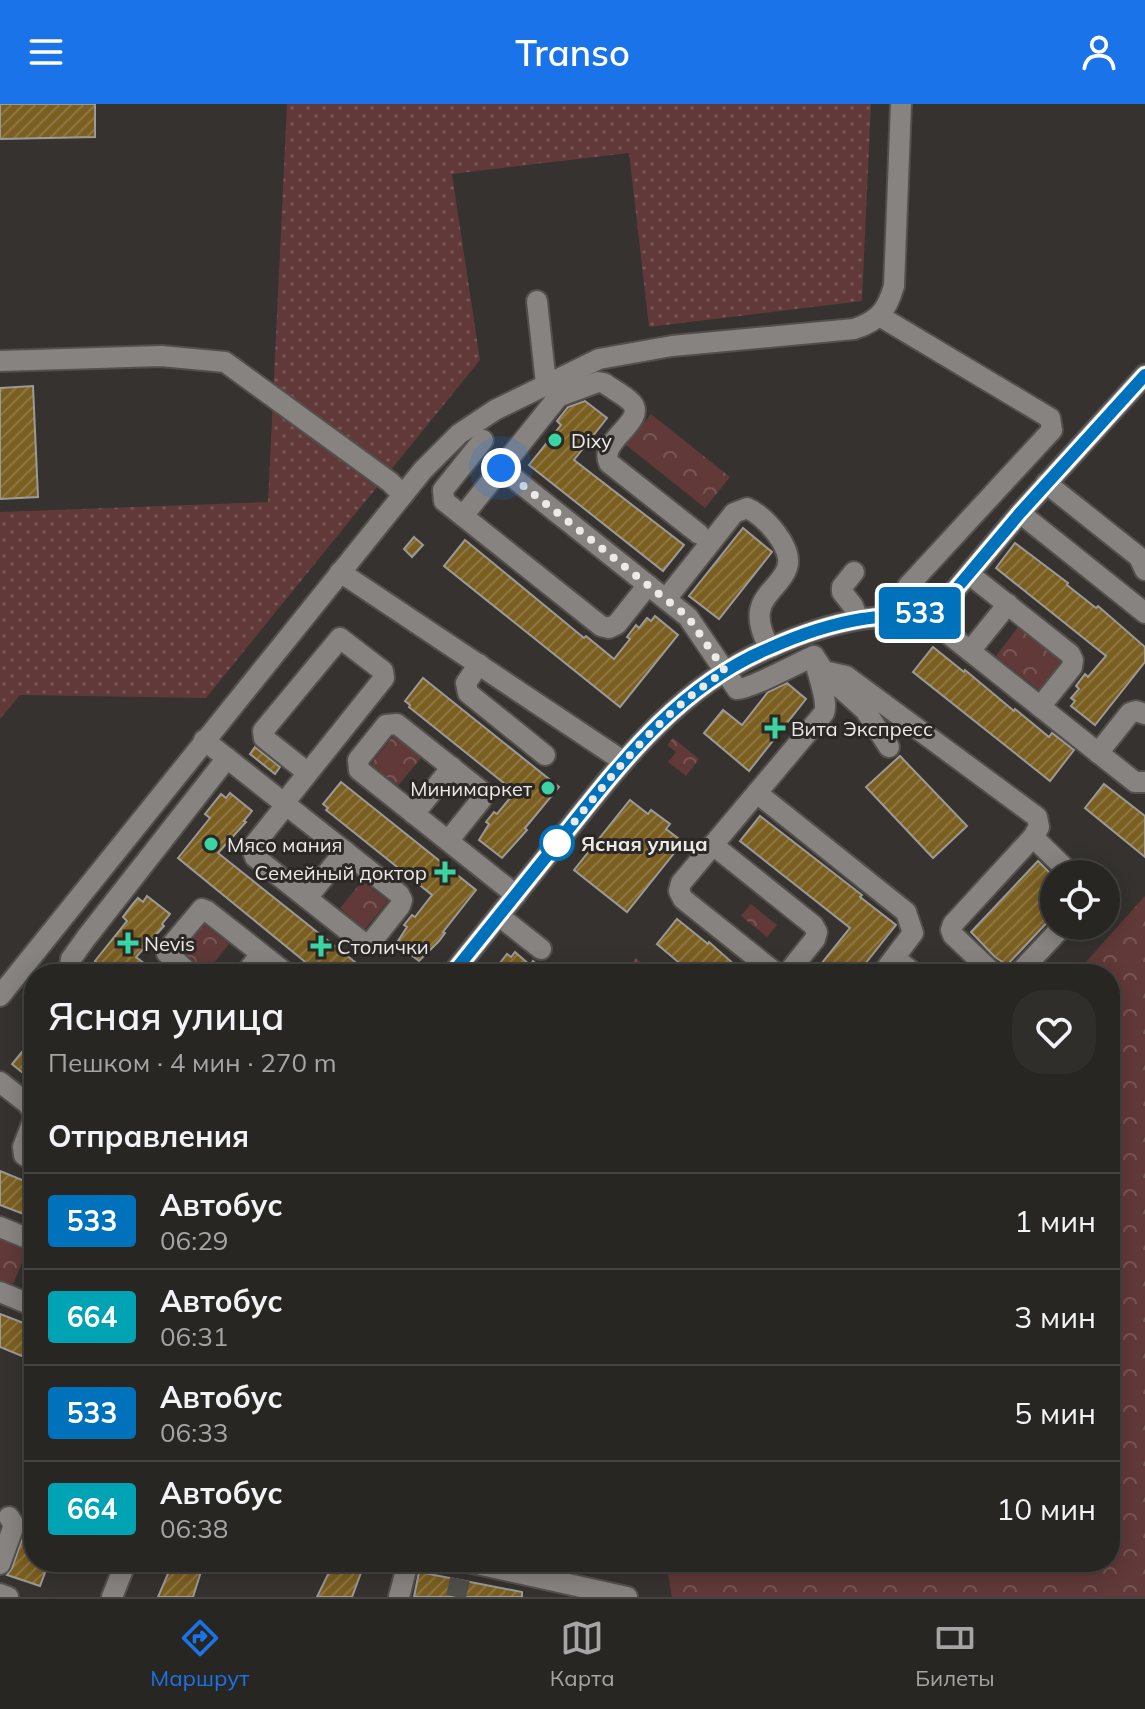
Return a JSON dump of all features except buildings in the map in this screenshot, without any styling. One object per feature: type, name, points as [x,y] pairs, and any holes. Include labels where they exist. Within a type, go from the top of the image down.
[{"type":"street","points":[[26,964],[435,455],[459,434],[495,410],[599,359],[630,352],[854,329],[881,317],[888,307],[894,286],[901,104]]},
{"type":"street","points":[[537,301],[546,384]]},
{"type":"street","points":[[881,317],[1050,418],[1053,424],[1052,430],[908,586]]},
{"type":"street","points":[[0,361],[161,356],[225,362],[390,482],[403,495]]},
{"type":"street","points":[[460,964],[623,761],[691,693],[769,648],[805,634],[858,619],[933,611],[945,603],[1046,483],[1145,375]]},
{"type":"street","points":[[463,516],[558,397],[598,382],[632,403],[635,410],[634,417],[608,449],[606,457],[609,463],[699,534]]},
{"type":"street","points":[[483,440],[443,490],[444,501],[601,626],[609,628],[617,624],[648,585]]},
{"type":"street","points":[[501,468],[688,617],[737,689],[744,690],[819,664],[846,676],[1037,817],[1039,827],[1033,837],[953,924],[951,930],[984,964]]},
{"type":"street","points":[[1046,483],[1139,557],[1145,570]]},
{"type":"street","points":[[666,599],[734,513],[747,508],[754,511],[775,528],[788,561],[787,571],[760,607],[760,628],[769,648]]},
{"type":"street","points":[[1020,513],[1145,613]]},
{"type":"street","points":[[340,572],[623,761]]},
{"type":"street","points":[[854,572],[842,587],[842,592],[858,619]]},
{"type":"street","points":[[969,574],[1070,654],[1072,667],[1040,707]]},
{"type":"street","points":[[970,651],[1008,604]]},
{"type":"street","points":[[933,611],[946,632],[1135,782],[1145,782]]},
{"type":"street","points":[[764,964],[683,899],[679,891],[681,883],[827,708],[819,664],[805,634]]},
{"type":"street","points":[[204,740],[285,804],[345,851],[399,894],[402,900],[400,906],[373,940],[367,943],[255,857],[253,851],[254,845],[285,804],[308,773],[384,678],[383,671],[340,638],[263,731],[264,738],[308,773]]},
{"type":"street","points":[[479,664],[466,683],[468,693],[545,755]]},
{"type":"street","points":[[819,664],[865,710],[889,747]]},
{"type":"street","points":[[1098,753],[1130,713],[1145,714]]},
{"type":"street","points":[[448,841],[481,800],[480,790],[397,724],[386,725],[358,760],[359,770],[414,814],[448,841],[516,895]]},
{"type":"street","points":[[70,964],[108,907],[227,758]]},
{"type":"street","points":[[414,814],[452,767]]},
{"type":"street","points":[[757,793],[906,912],[913,933],[890,964]]},
{"type":"street","points":[[1033,837],[1057,860]]},
{"type":"street","points":[[713,845],[813,925],[817,932],[815,939],[795,964]]},
{"type":"street","points":[[307,898],[345,851]]},
{"type":"street","points":[[179,964],[167,953],[169,948],[202,909],[274,964]]},
{"type":"street","points":[[499,916],[541,949]]},
{"type":"street","points":[[1027,964],[1050,940]]},
{"type":"street","points":[[253,964],[261,954]]},
{"type":"street","points":[[0,996],[24,966]]},
{"type":"street","points":[[0,1082],[24,1101]]},
{"type":"street","points":[[0,1227],[24,1237]]},
{"type":"street","points":[[0,1292],[24,1302]]},
{"type":"street","points":[[0,1564],[14,1525],[9,1517]]},
{"type":"street","points":[[112,1597],[122,1572]]},
{"type":"street","points":[[399,1597],[405,1572]]},
{"type":"street","points":[[486,1572],[627,1597]]},
{"type":"street","points":[[0,1594],[8,1597]]},
{"type":"green space","points":[[287,104],[871,104],[862,301],[649,327],[629,153],[452,174],[480,360],[206,698],[20,695],[0,719],[0,512],[268,502]]},
{"type":"green space","points":[[651,414],[730,477],[705,508],[626,445]]},
{"type":"green space","points":[[1018,627],[1062,662],[1039,690],[996,656]]},
{"type":"green space","points":[[393,736],[421,758],[398,786],[371,764]]},
{"type":"green space","points":[[673,738],[699,759],[686,776],[668,762],[676,752],[667,745]]},
{"type":"green space","points":[[362,881],[388,901],[365,929],[340,908]]},
{"type":"green space","points":[[1145,896],[1145,1597],[672,1597],[668,1572],[1120,1572],[1120,964],[1084,964],[1106,940],[1120,940],[1120,924]]},
{"type":"green space","points":[[751,904],[777,925],[767,937],[741,916]]},
{"type":"green space","points":[[204,924],[229,944],[213,964],[197,964],[181,951]]},
{"type":"green space","points":[[0,1239],[24,1250],[24,1258],[13,1284],[0,1280]]},
{"type":"tunnel","points":[[456,1597],[460,1579]]},
{"type":"bus line","name":"533","points":[[460,964],[623,761],[691,693],[750,656],[805,634],[858,619],[897,613],[924,613],[940,608],[1020,513],[1145,375]]},
{"type":"place","name":"Dixy","points":[[555,440]]},
{"type":"place","name":"Вита Экспресс","points":[[775,728]]},
{"type":"place","name":"Минимаркет","points":[[548,788]]},
{"type":"place","name":"Ясная улица","points":[[557,843]]},
{"type":"place","name":"Мясо мания","points":[[211,844]]},
{"type":"place","name":"Семейный доктор","points":[[445,872]]},
{"type":"place","name":"Nevis","points":[[128,943]]},
{"type":"place","name":"Столички","points":[[321,946]]},
{"type":"route","points":[[501,468],[688,617],[725,671],[691,693],[656,725],[557,843]]}]
